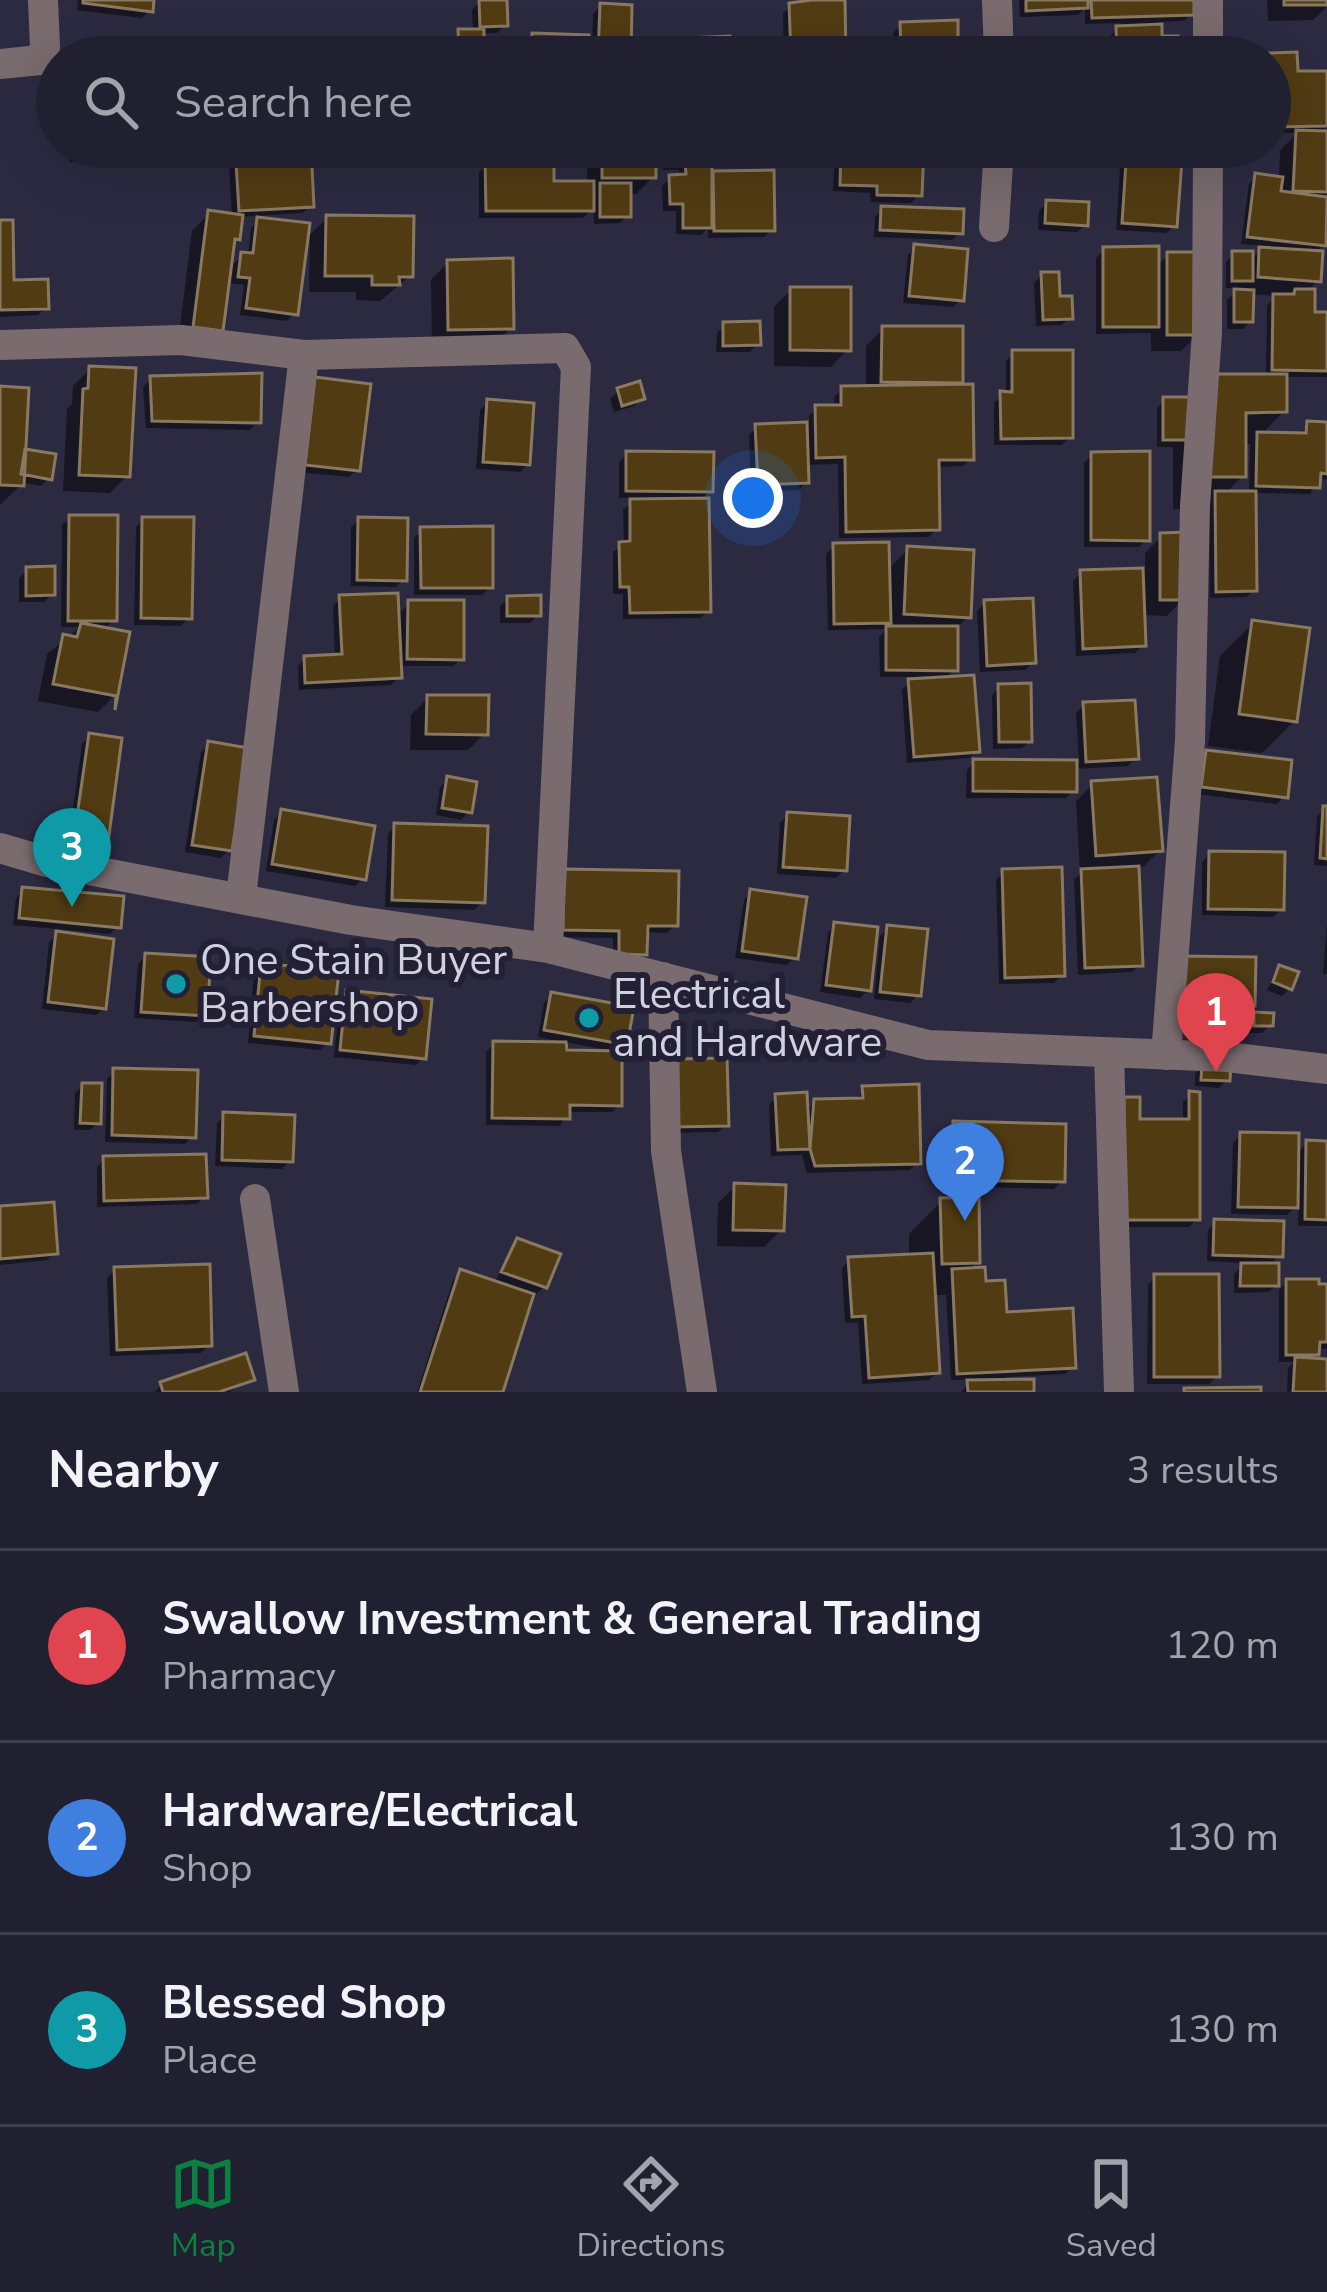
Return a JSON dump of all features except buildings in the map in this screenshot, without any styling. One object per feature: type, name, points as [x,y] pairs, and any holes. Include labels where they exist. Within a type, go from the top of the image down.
[{"type":"street","points":[[43,0],[45,36]]},
{"type":"street","points":[[998,0],[999,36]]},
{"type":"street","points":[[1208,0],[1208,36]]},
{"type":"street","points":[[0,64],[36,60]]},
{"type":"street","points":[[994,227],[998,168]]},
{"type":"street","points":[[1166,1055],[1190,741],[1195,506],[1207,332],[1208,168]]},
{"type":"street","points":[[0,345],[181,340],[304,355],[565,348],[576,367],[548,948]]},
{"type":"street","points":[[241,897],[304,355]]},
{"type":"street","points":[[0,848],[47,862],[351,920],[548,948],[928,1045],[1166,1055],[1327,1069]]},
{"type":"street","points":[[663,977],[666,1151],[702,1392]]},
{"type":"street","points":[[1109,1054],[1119,1392]]},
{"type":"street","points":[[255,1199],[284,1392]]},
{"type":"place","name":"Blessed Shop","points":[[72,907]]},
{"type":"place","name":"One Stain Buyer Barbershop","points":[[176,984]]},
{"type":"place","name":"Electrical and Hardware","points":[[589,1018]]},
{"type":"place","name":"Swallow Investment & General Trading","points":[[1216,1072]]},
{"type":"place","name":"Hardware/Electrical","points":[[965,1221]]}]
